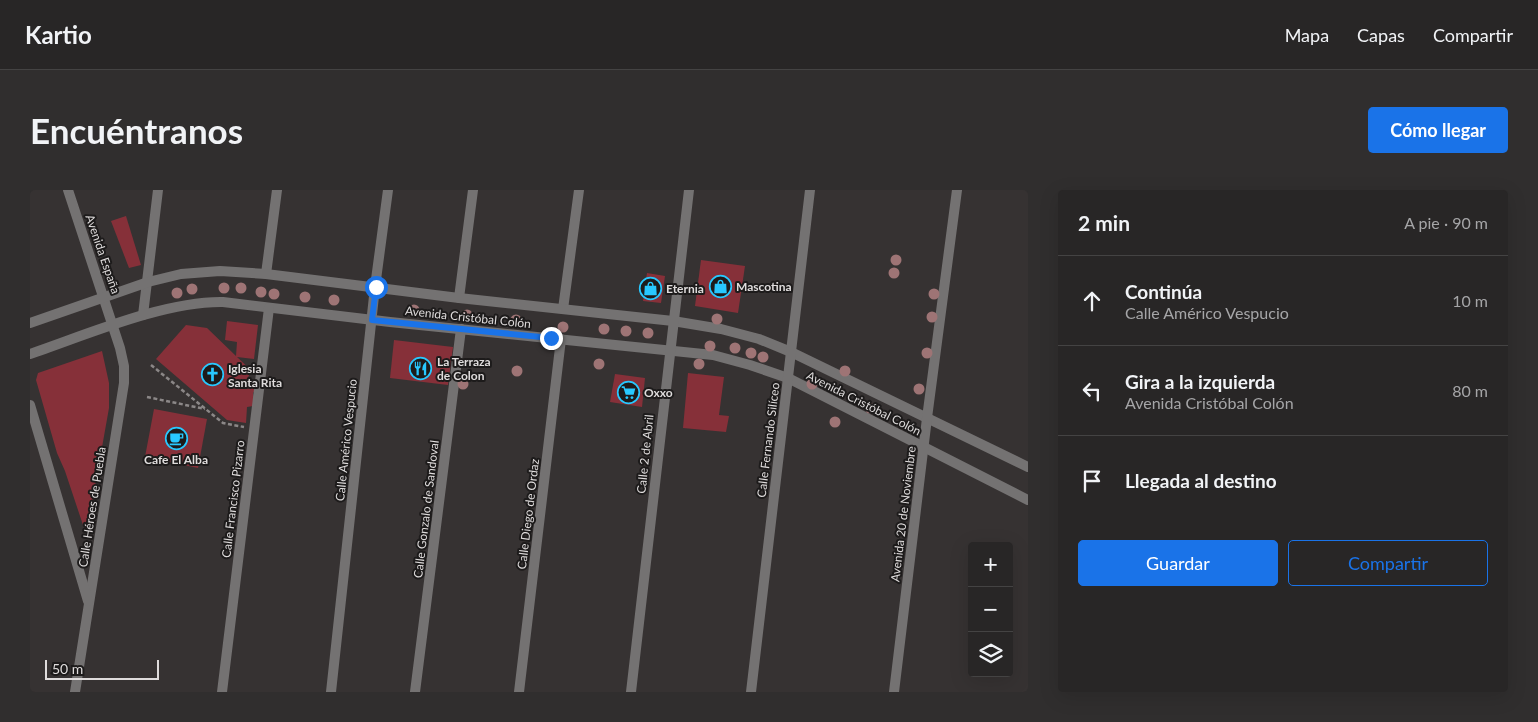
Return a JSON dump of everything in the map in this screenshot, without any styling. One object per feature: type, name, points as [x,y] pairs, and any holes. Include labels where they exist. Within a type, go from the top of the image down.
[{"type":"street","name":"Avenida España","points":[[68,190],[113,326]]},
{"type":"street","points":[[143,315],[158,190]]},
{"type":"street","points":[[266,274],[277,190]]},
{"type":"street","name":"Calle Américo Vespucio","points":[[331,692],[388,190]]},
{"type":"street","points":[[459,298],[473,190]]},
{"type":"street","points":[[563,309],[579,190]]},
{"type":"street","name":"Calle 2 de Abril","points":[[631,692],[669,349],[689,190]]},
{"type":"street","name":"Calle Fernando Silíceo","points":[[751,692],[810,190]]},
{"type":"street","name":"Avenida 20 de Noviembre","points":[[894,692],[923,447],[957,190]]},
{"type":"street","name":"Avenida Cristóbal Colón","points":[[30,323],[148,282],[200,272],[220,271],[266,274],[459,298],[673,321],[720,329],[759,339],[791,352],[1028,467]]},
{"type":"street","name":"Avenida Cristóbal Colón","points":[[30,354],[143,315],[206,302],[713,355],[788,378],[1028,500]]},
{"type":"street","name":"Calle Francisco Pizarro","points":[[222,692],[269,308]]},
{"type":"street","name":"Calle Héroes de Puebla","points":[[75,692],[124,383],[124,366],[113,326]]},
{"type":"street","name":"Calle Gonzalo de Sandoval","points":[[415,692],[461,329]]},
{"type":"street","name":"Calle Diego de Ordaz","points":[[519,692],[561,339]]},
{"type":"street","points":[[30,405],[90,605]]},
{"type":"path","points":[[151,365],[224,423],[254,428]]},
{"type":"path","points":[[147,398],[206,409]]},
{"type":"building","points":[[126,216],[141,265],[129,268],[111,221]]},
{"type":"building","name":"Mascotina","points":[[701,260],[745,266],[738,313],[695,306]]},
{"type":"building","points":[[647,273],[665,276],[661,303],[643,301]]},
{"type":"building","name":"Iglesia Santa Rita","points":[[227,321],[258,325],[254,359],[237,357],[252,371],[246,380],[256,389],[253,393],[255,401],[253,406],[247,407],[246,423],[227,420],[156,359],[186,325],[207,328],[236,356],[237,342],[225,340]]},
{"type":"building","name":"La Terraza de Colon","points":[[394,340],[453,347],[448,385],[390,378]]},
{"type":"building","points":[[102,351],[109,383],[109,408],[88,526],[83,525],[57,453],[36,380],[38,373]]},
{"type":"building","points":[[688,373],[724,377],[719,415],[729,416],[726,432],[683,428]]},
{"type":"building","name":"Oxxo","points":[[615,374],[645,378],[642,407],[610,402]]},
{"type":"building","name":"Cafe El Alba","points":[[154,409],[207,419],[198,468],[145,457]]},
{"type":"place","name":"Mascotina","points":[[720,286]]},
{"type":"place","name":"Eternia","points":[[650,288]]},
{"type":"place","name":"La Terraza de Colon","points":[[421,368]]},
{"type":"place","name":"Iglesia Santa Rita","points":[[212,375]]},
{"type":"place","name":"Oxxo","points":[[628,392]]},
{"type":"place","name":"Cafe El Alba","points":[[176,438]]},
{"type":"route","points":[[376,287],[372,320],[551,338]]}]
